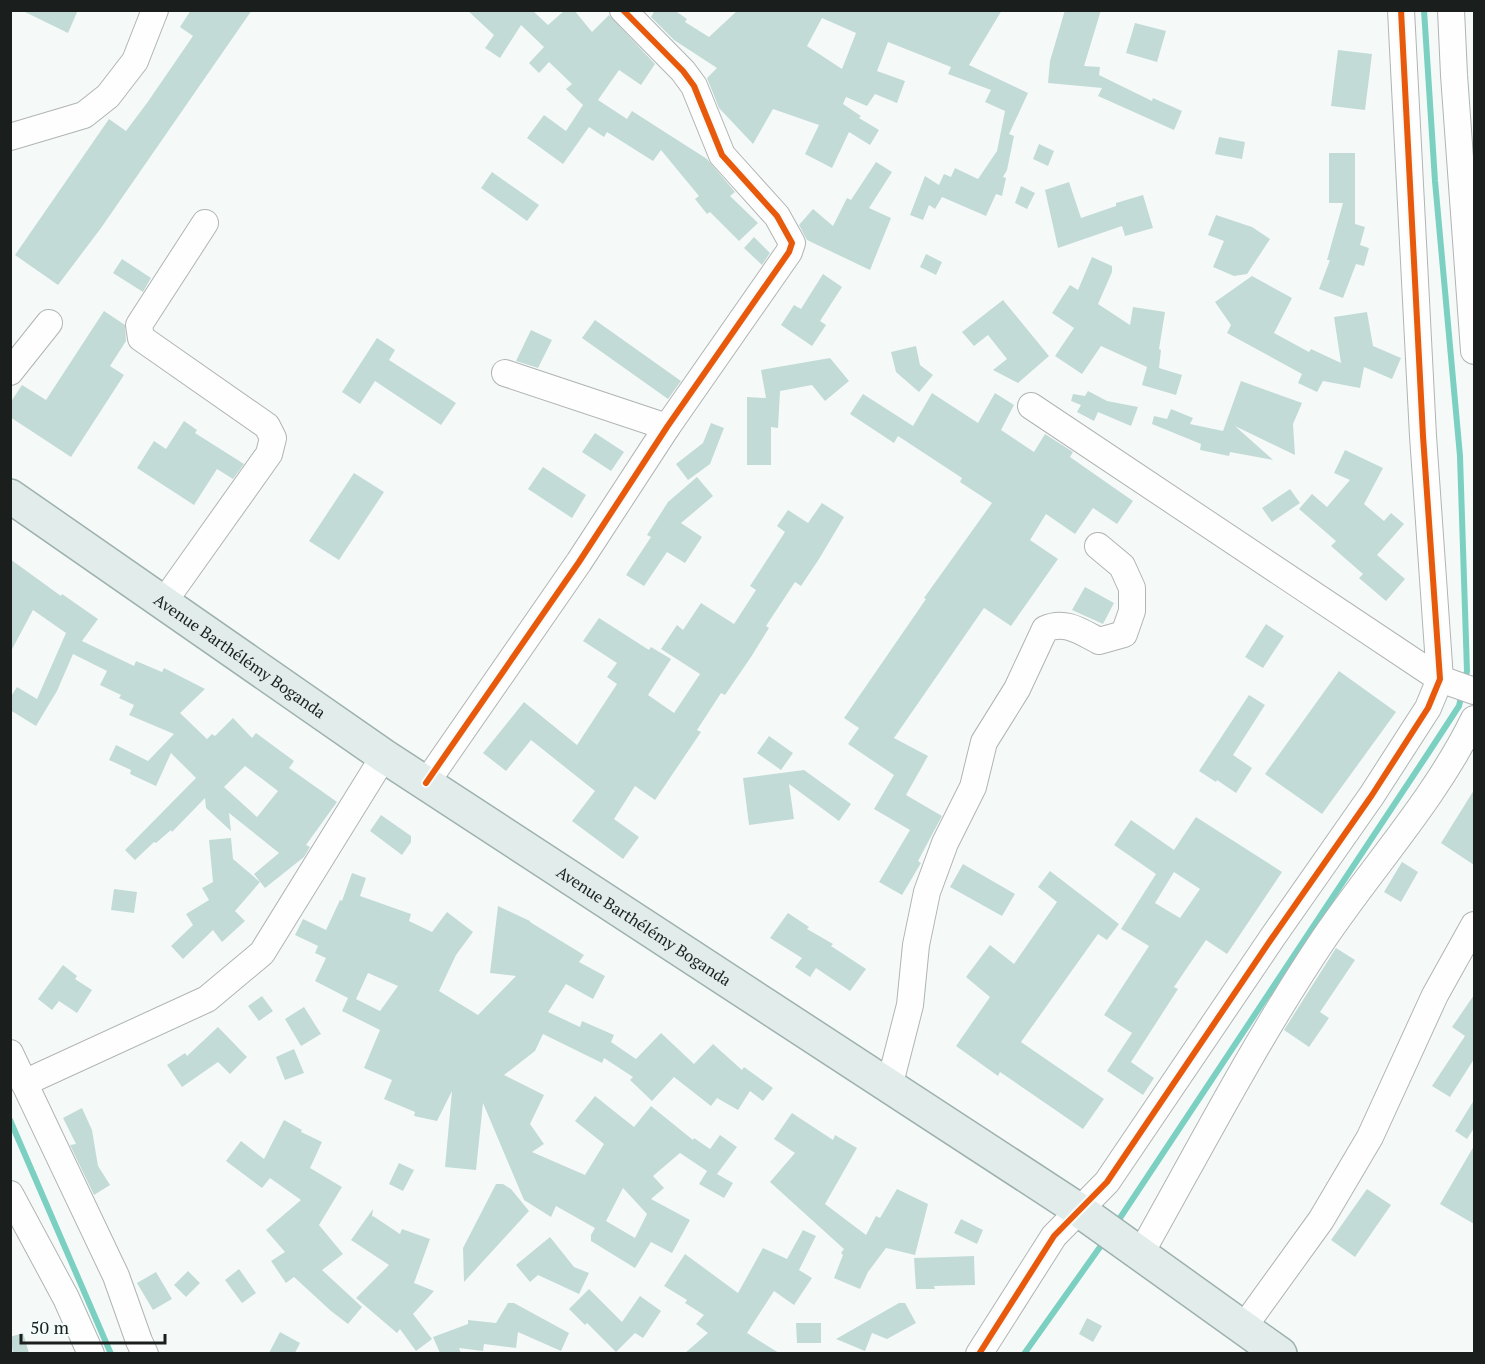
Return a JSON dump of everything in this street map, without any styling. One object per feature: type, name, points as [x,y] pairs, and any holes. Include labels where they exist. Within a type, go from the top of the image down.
[{"type":"main road","name":"Avenue Barthélémy Boganda","points":[[13,501],[384,756],[1088,1215],[1280,1353]]},
{"type":"street","points":[[10,137],[84,115],[108,96],[135,61],[155,10]]},
{"type":"street","points":[[426,783],[572,571],[667,427],[789,252],[792,243],[777,216],[722,155],[694,86],[684,71],[623,10]]},
{"type":"street","points":[[979,1353],[1054,1236],[1088,1215],[1107,1182],[1372,795],[1428,708],[1440,679],[1423,436],[1401,10]]},
{"type":"street","points":[[1451,10],[1454,75],[1473,303],[1474,351]]},
{"type":"street","points":[[163,603],[269,454],[273,438],[267,426],[141,338],[139,325],[205,223]]},
{"type":"street","points":[[10,372],[49,323]]},
{"type":"street","points":[[505,373],[667,427]]},
{"type":"street","points":[[1031,406],[1440,679],[1474,691]]},
{"type":"street","points":[[889,1087],[910,1005],[916,945],[927,892],[945,843],[973,787],[984,742],[1017,689],[1045,629],[1057,624],[1076,629],[1099,641],[1124,634],[1132,611],[1132,588],[1122,566],[1098,546]]},
{"type":"street","points":[[1134,1248],[1323,939],[1457,755],[1474,719]]},
{"type":"street","points":[[24,1083],[207,999],[262,953],[384,756]]},
{"type":"street","points":[[1243,1328],[1321,1220],[1370,1137],[1435,995],[1474,925]]},
{"type":"street","points":[[10,1053],[116,1276],[145,1353]]},
{"type":"street","points":[[10,1194],[66,1298],[92,1353]]},
{"type":"building","points":[[21,10],[78,10],[68,33]]},
{"type":"building","points":[[191,10],[252,10],[101,228],[58,285],[15,255],[109,119],[126,131],[147,103],[193,36],[180,27]]},
{"type":"building","points":[[467,10],[532,10],[548,25],[565,10],[574,10],[592,32],[609,15],[655,64],[641,85],[619,70],[598,100],[627,119],[632,111],[707,159],[735,192],[730,196],[758,223],[739,241],[710,212],[707,214],[695,199],[699,196],[661,150],[653,161],[607,132],[604,137],[589,127],[563,164],[527,138],[544,115],[566,131],[583,105],[566,89],[572,84],[549,62],[539,73],[529,63],[544,47],[521,25],[500,58],[485,48],[494,35]]},
{"type":"building","points":[[655,10],[674,10],[687,19],[685,22],[709,37],[738,10],[1002,10],[969,65],[1028,93],[1009,134],[1014,136],[1007,170],[1003,177],[1006,178],[1002,196],[996,194],[986,216],[942,197],[935,209],[929,205],[923,220],[910,215],[925,176],[939,185],[944,174],[951,177],[955,168],[978,179],[997,151],[1005,111],[985,102],[991,90],[948,74],[951,67],[888,42],[877,71],[905,81],[897,103],[875,94],[867,106],[846,97],[843,104],[861,116],[859,118],[879,130],[870,145],[849,132],[832,168],[805,154],[819,125],[773,109],[753,144],[719,108],[707,78],[717,68],[674,40],[651,17]],"holes":[[[822,18],[856,33],[842,69],[807,46]]]},
{"type":"building","points":[[1065,10],[1101,10],[1084,66],[1100,67],[1099,75],[1152,101],[1153,98],[1182,111],[1174,130],[1098,96],[1102,88],[1048,83],[1050,61]]},
{"type":"building","points":[[1135,23],[1166,31],[1157,62],[1126,53]]},
{"type":"building","points":[[1338,50],[1372,54],[1365,110],[1331,106]]},
{"type":"building","points":[[1219,137],[1245,142],[1242,159],[1215,154]]},
{"type":"building","points":[[1039,144],[1054,151],[1048,166],[1033,159]]},
{"type":"building","points":[[1329,153],[1355,153],[1355,224],[1365,227],[1360,245],[1369,248],[1364,266],[1356,264],[1343,298],[1319,289],[1330,260],[1327,260],[1343,203],[1329,203]]},
{"type":"building","points":[[876,162],[892,172],[869,208],[891,218],[870,270],[807,240],[799,225],[813,209],[833,226],[847,198],[851,200]]},
{"type":"building","points":[[492,172],[539,205],[527,221],[481,188]]},
{"type":"building","points":[[1069,182],[1081,218],[1116,206],[1116,203],[1143,195],[1153,228],[1125,236],[1122,226],[1058,248],[1045,190]]},
{"type":"building","points":[[1021,186],[1035,193],[1027,209],[1015,203]]},
{"type":"building","points":[[1216,215],[1252,227],[1270,239],[1247,274],[1234,276],[1213,267],[1224,241],[1208,235]]},
{"type":"building","points":[[754,237],[770,253],[762,265],[744,248]]},
{"type":"building","points":[[926,254],[942,262],[936,275],[920,267]]},
{"type":"building","points":[[1092,257],[1112,266],[1112,272],[1098,304],[1130,325],[1133,307],[1165,312],[1159,349],[1161,350],[1159,368],[1182,375],[1176,395],[1142,385],[1147,367],[1101,346],[1082,374],[1055,356],[1074,328],[1052,313],[1070,285],[1078,290]]},
{"type":"building","points":[[122,259],[151,278],[143,292],[113,273]]},
{"type":"building","points":[[823,274],[842,287],[820,321],[826,325],[812,346],[781,325],[794,305],[801,309]]},
{"type":"building","points":[[1252,276],[1292,298],[1274,333],[1309,352],[1311,349],[1341,363],[1334,317],[1367,312],[1373,346],[1401,358],[1392,379],[1364,367],[1360,388],[1323,381],[1317,392],[1298,383],[1302,374],[1227,333],[1231,325],[1215,302]]},
{"type":"building","points":[[1003,300],[1049,356],[1018,383],[993,370],[1007,359],[988,335],[974,346],[962,332]]},
{"type":"building","points":[[104,311],[125,325],[126,341],[110,366],[124,375],[71,457],[10,417],[10,403],[22,385],[46,400]]},
{"type":"building","points":[[595,320],[681,381],[668,399],[582,338]]},
{"type":"building","points":[[531,330],[552,340],[538,368],[516,361]]},
{"type":"building","points":[[377,338],[395,350],[389,360],[456,403],[441,425],[375,381],[360,404],[342,392]]},
{"type":"building","points":[[916,346],[920,365],[933,375],[919,392],[896,372],[891,352]]},
{"type":"building","points":[[830,358],[849,381],[825,401],[812,385],[780,391],[778,428],[771,427],[771,465],[747,465],[747,397],[766,398],[761,370]]},
{"type":"building","points":[[1241,381],[1302,403],[1293,424],[1295,455],[1235,426],[1273,460],[1230,452],[1229,456],[1200,450],[1201,444],[1152,424],[1154,416],[1167,419],[1171,409],[1193,418],[1190,424],[1223,431]]},
{"type":"building","points":[[1088,391],[1107,401],[1138,407],[1131,426],[1098,412],[1094,421],[1077,412],[1081,405],[1071,401],[1073,394],[1085,396]]},
{"type":"building","points":[[932,393],[978,423],[995,393],[1014,405],[1001,430],[1034,452],[1045,434],[1073,452],[1070,457],[1133,501],[1117,524],[1093,508],[1075,534],[1046,514],[1030,540],[1058,559],[1011,626],[984,608],[894,738],[928,756],[906,795],[942,816],[918,861],[921,863],[902,895],[879,882],[910,830],[874,809],[894,775],[848,744],[859,728],[844,718],[926,599],[924,598],[992,503],[960,482],[962,478],[898,436],[894,443],[850,414],[863,394],[913,426]]},
{"type":"building","points":[[184,421],[197,430],[195,433],[244,464],[233,479],[217,469],[194,505],[137,468],[154,441],[166,449]]},
{"type":"building","points":[[711,423],[724,428],[710,464],[688,480],[676,464],[703,443]]},
{"type":"building","points":[[595,433],[624,452],[611,471],[582,452]]},
{"type":"building","points":[[1345,450],[1383,468],[1364,504],[1384,521],[1391,513],[1404,524],[1377,555],[1405,579],[1386,601],[1359,578],[1363,574],[1331,546],[1336,541],[1299,509],[1312,494],[1327,507],[1350,480],[1334,473]]},
{"type":"building","points":[[543,467],[586,495],[572,518],[528,489]]},
{"type":"building","points":[[354,473],[384,492],[339,560],[309,541]]},
{"type":"building","points":[[697,477],[713,496],[681,523],[702,537],[685,563],[667,552],[644,586],[626,575],[651,537],[647,535],[668,502]]},
{"type":"building","points":[[1290,489],[1300,503],[1272,522],[1262,508]]},
{"type":"building","points":[[822,503],[844,517],[819,559],[801,586],[795,582],[766,626],[769,628],[751,657],[725,695],[721,693],[697,730],[701,732],[655,800],[635,786],[614,819],[639,837],[623,859],[572,821],[595,791],[531,740],[506,771],[483,753],[524,702],[577,745],[617,684],[607,677],[617,663],[583,641],[599,618],[649,650],[651,647],[671,659],[648,695],[674,713],[700,674],[661,649],[677,625],[683,630],[701,603],[734,624],[756,590],[750,586],[785,532],[777,526],[788,510],[808,523]]},
{"type":"building","points":[[10,559],[61,596],[62,594],[98,619],[82,641],[134,666],[136,661],[162,672],[164,668],[205,689],[180,713],[207,739],[212,734],[215,736],[233,718],[252,738],[256,733],[294,761],[289,768],[337,802],[306,845],[310,847],[304,857],[265,888],[254,874],[279,853],[229,813],[231,831],[206,808],[205,798],[172,832],[171,830],[156,843],[154,842],[135,860],[125,850],[196,778],[171,753],[156,786],[130,774],[131,770],[109,760],[116,745],[148,761],[174,734],[129,715],[134,705],[119,698],[121,695],[100,685],[107,671],[73,654],[57,691],[36,726],[10,710],[10,698],[17,687],[37,699],[66,633],[33,610],[10,653]],"holes":[[[245,766],[278,791],[257,817],[224,787]]]},
{"type":"building","points":[[1085,587],[1114,603],[1103,624],[1072,610]]},
{"type":"building","points":[[1266,624],[1284,636],[1263,668],[1245,657]]},
{"type":"building","points":[[1339,671],[1396,712],[1322,814],[1265,774]]},
{"type":"building","points":[[1249,695],[1265,705],[1233,755],[1252,768],[1236,793],[1199,771]]},
{"type":"building","points":[[769,736],[793,753],[781,770],[757,753]]},
{"type":"building","points":[[804,770],[851,804],[839,821],[789,784],[794,819],[749,825],[743,778]]},
{"type":"building","points":[[1474,790],[1474,865],[1441,843]]},
{"type":"building","points":[[381,815],[411,836],[411,842],[402,855],[370,831]]},
{"type":"building","points":[[1196,817],[1282,872],[1227,954],[1206,940],[1174,987],[1178,989],[1131,1062],[1154,1078],[1143,1095],[1107,1071],[1132,1033],[1104,1015],[1149,946],[1121,929],[1156,874],[1114,845],[1131,820],[1174,850]],"holes":[[[1174,872],[1200,889],[1180,918],[1155,903]]]},
{"type":"building","points":[[231,838],[233,859],[260,882],[235,911],[245,921],[222,942],[213,930],[183,959],[171,946],[193,925],[186,914],[209,900],[202,888],[213,882],[209,840]]},
{"type":"building","points":[[1402,862],[1418,872],[1401,902],[1384,892]]},
{"type":"building","points":[[963,864],[1015,894],[1002,916],[950,887]]},
{"type":"building","points":[[1050,871],[1119,924],[1107,940],[1098,934],[1021,1042],[1104,1099],[1083,1129],[1000,1072],[998,1076],[956,1046],[990,997],[966,977],[990,945],[1014,964],[1057,902],[1038,887]]},
{"type":"building","points":[[352,873],[366,878],[360,896],[411,914],[409,921],[432,932],[447,912],[473,932],[456,955],[439,991],[478,1015],[516,976],[490,973],[498,906],[530,921],[584,955],[579,962],[605,976],[593,999],[566,984],[548,1012],[580,1027],[582,1021],[614,1035],[611,1042],[636,1059],[661,1033],[694,1064],[713,1044],[742,1070],[744,1067],[773,1088],[763,1101],[750,1091],[738,1110],[717,1098],[711,1106],[674,1077],[652,1101],[630,1080],[633,1077],[604,1058],[602,1063],[543,1034],[535,1051],[504,1075],[544,1095],[530,1124],[544,1144],[532,1152],[585,1175],[604,1144],[575,1121],[595,1096],[634,1127],[651,1106],[693,1140],[694,1138],[710,1149],[720,1135],[737,1147],[717,1174],[733,1183],[724,1198],[699,1184],[707,1171],[680,1153],[653,1176],[664,1188],[651,1199],[690,1220],[672,1253],[651,1242],[635,1268],[591,1241],[595,1228],[556,1206],[551,1217],[524,1200],[483,1103],[476,1170],[445,1167],[452,1091],[437,1121],[414,1116],[415,1112],[384,1099],[392,1080],[364,1068],[380,1030],[342,1011],[348,998],[315,981],[326,958],[315,953],[318,946],[295,935],[303,919],[326,930],[340,900],[342,901]],"holes":[[[368,973],[398,986],[380,1011],[356,999]],[[623,1188],[647,1214],[635,1238],[606,1221]]]},
{"type":"building","points":[[114,889],[137,892],[134,913],[111,910]]},
{"type":"building","points":[[788,913],[809,927],[807,929],[833,944],[831,946],[866,969],[850,991],[816,968],[810,977],[795,967],[802,958],[770,938]]},
{"type":"building","points":[[1336,948],[1355,960],[1320,1012],[1329,1018],[1309,1047],[1284,1030]]},
{"type":"building","points":[[63,965],[77,976],[75,979],[92,990],[77,1013],[59,1001],[52,1010],[38,999]]},
{"type":"building","points":[[1474,995],[1474,1059],[1450,1097],[1432,1086],[1465,1036],[1452,1027]]},
{"type":"building","points":[[262,996],[273,1011],[259,1021],[248,1006]]},
{"type":"building","points":[[304,1007],[321,1034],[301,1046],[285,1019]]},
{"type":"building","points":[[218,1027],[247,1057],[230,1074],[218,1062],[182,1087],[167,1065],[185,1053],[187,1056]]},
{"type":"building","points":[[294,1049],[304,1073],[285,1080],[276,1057]]},
{"type":"building","points":[[1474,1100],[1474,1128],[1467,1139],[1455,1131]]},
{"type":"building","points":[[82,1108],[92,1130],[98,1166],[110,1185],[94,1195],[70,1145],[76,1144],[63,1118]]},
{"type":"building","points":[[792,1113],[833,1140],[835,1135],[857,1148],[825,1204],[866,1235],[876,1216],[880,1218],[897,1189],[928,1204],[915,1255],[886,1248],[868,1272],[860,1289],[834,1278],[844,1249],[770,1182],[795,1153],[774,1139]]},
{"type":"building","points":[[284,1120],[302,1130],[301,1132],[322,1142],[310,1168],[342,1187],[319,1225],[343,1254],[322,1270],[362,1307],[348,1324],[294,1277],[286,1283],[271,1261],[285,1252],[266,1230],[301,1200],[270,1178],[262,1188],[226,1161],[241,1141],[264,1159]]},
{"type":"building","points":[[1474,1146],[1474,1224],[1440,1204]]},
{"type":"building","points":[[399,1163],[414,1170],[403,1191],[389,1184]]},
{"type":"building","points":[[496,1184],[503,1184],[511,1189],[529,1211],[464,1282],[463,1248]]},
{"type":"building","points":[[1367,1189],[1391,1205],[1355,1257],[1331,1240]]},
{"type":"building","points":[[373,1209],[372,1217],[400,1234],[402,1229],[430,1239],[414,1283],[434,1291],[413,1314],[432,1339],[416,1351],[400,1329],[397,1333],[356,1298],[389,1265],[351,1240]]},
{"type":"building","points":[[961,1219],[983,1230],[977,1244],[954,1233]]},
{"type":"building","points":[[803,1230],[816,1236],[799,1270],[812,1278],[794,1305],[774,1291],[747,1333],[779,1353],[685,1353],[708,1333],[696,1324],[704,1315],[685,1303],[687,1300],[664,1286],[685,1254],[738,1293],[763,1248],[787,1259]]},
{"type":"building","points":[[550,1237],[574,1267],[589,1273],[579,1294],[538,1275],[530,1282],[516,1265]]},
{"type":"building","points":[[974,1256],[975,1285],[916,1289],[914,1258]]},
{"type":"building","points":[[239,1269],[256,1293],[242,1303],[225,1280]]},
{"type":"building","points":[[188,1271],[200,1283],[186,1297],[174,1285]]},
{"type":"building","points":[[156,1272],[172,1299],[153,1310],[137,1283]]},
{"type":"building","points":[[589,1289],[622,1322],[640,1296],[661,1311],[643,1338],[635,1333],[616,1352],[587,1323],[585,1325],[569,1309]]},
{"type":"building","points":[[508,1303],[514,1303],[569,1333],[561,1351],[518,1332],[516,1348],[484,1344],[483,1351],[459,1348],[461,1353],[440,1353],[433,1337],[468,1324],[468,1320],[496,1323]]},
{"type":"building","points":[[899,1303],[905,1303],[916,1323],[887,1339],[872,1333],[865,1351],[836,1339]]},
{"type":"building","points":[[1087,1318],[1102,1326],[1093,1342],[1079,1334]]},
{"type":"building","points":[[796,1323],[821,1323],[821,1343],[797,1343]]},
{"type":"building","points":[[280,1332],[300,1343],[295,1353],[269,1353]]},
{"type":"building","points":[[23,1333],[29,1353],[13,1353],[10,1337]]},
{"type":"waterway","points":[[1424,10],[1435,181],[1460,456],[1467,671],[1465,680]]},
{"type":"waterway","points":[[1116,1224],[1459,706],[1462,693]]},
{"type":"waterway","points":[[10,1120],[111,1354]]},
{"type":"waterway","points":[[1024,1354],[1105,1240]]},
{"type":"cycle path","points":[[426,783],[579,562],[667,427],[789,252],[792,243],[777,216],[722,155],[694,86],[683,71],[623,10]]},
{"type":"cycle path","points":[[979,1354],[1054,1236],[1107,1182],[1372,795],[1428,708],[1440,679],[1423,436],[1401,10]]}]
